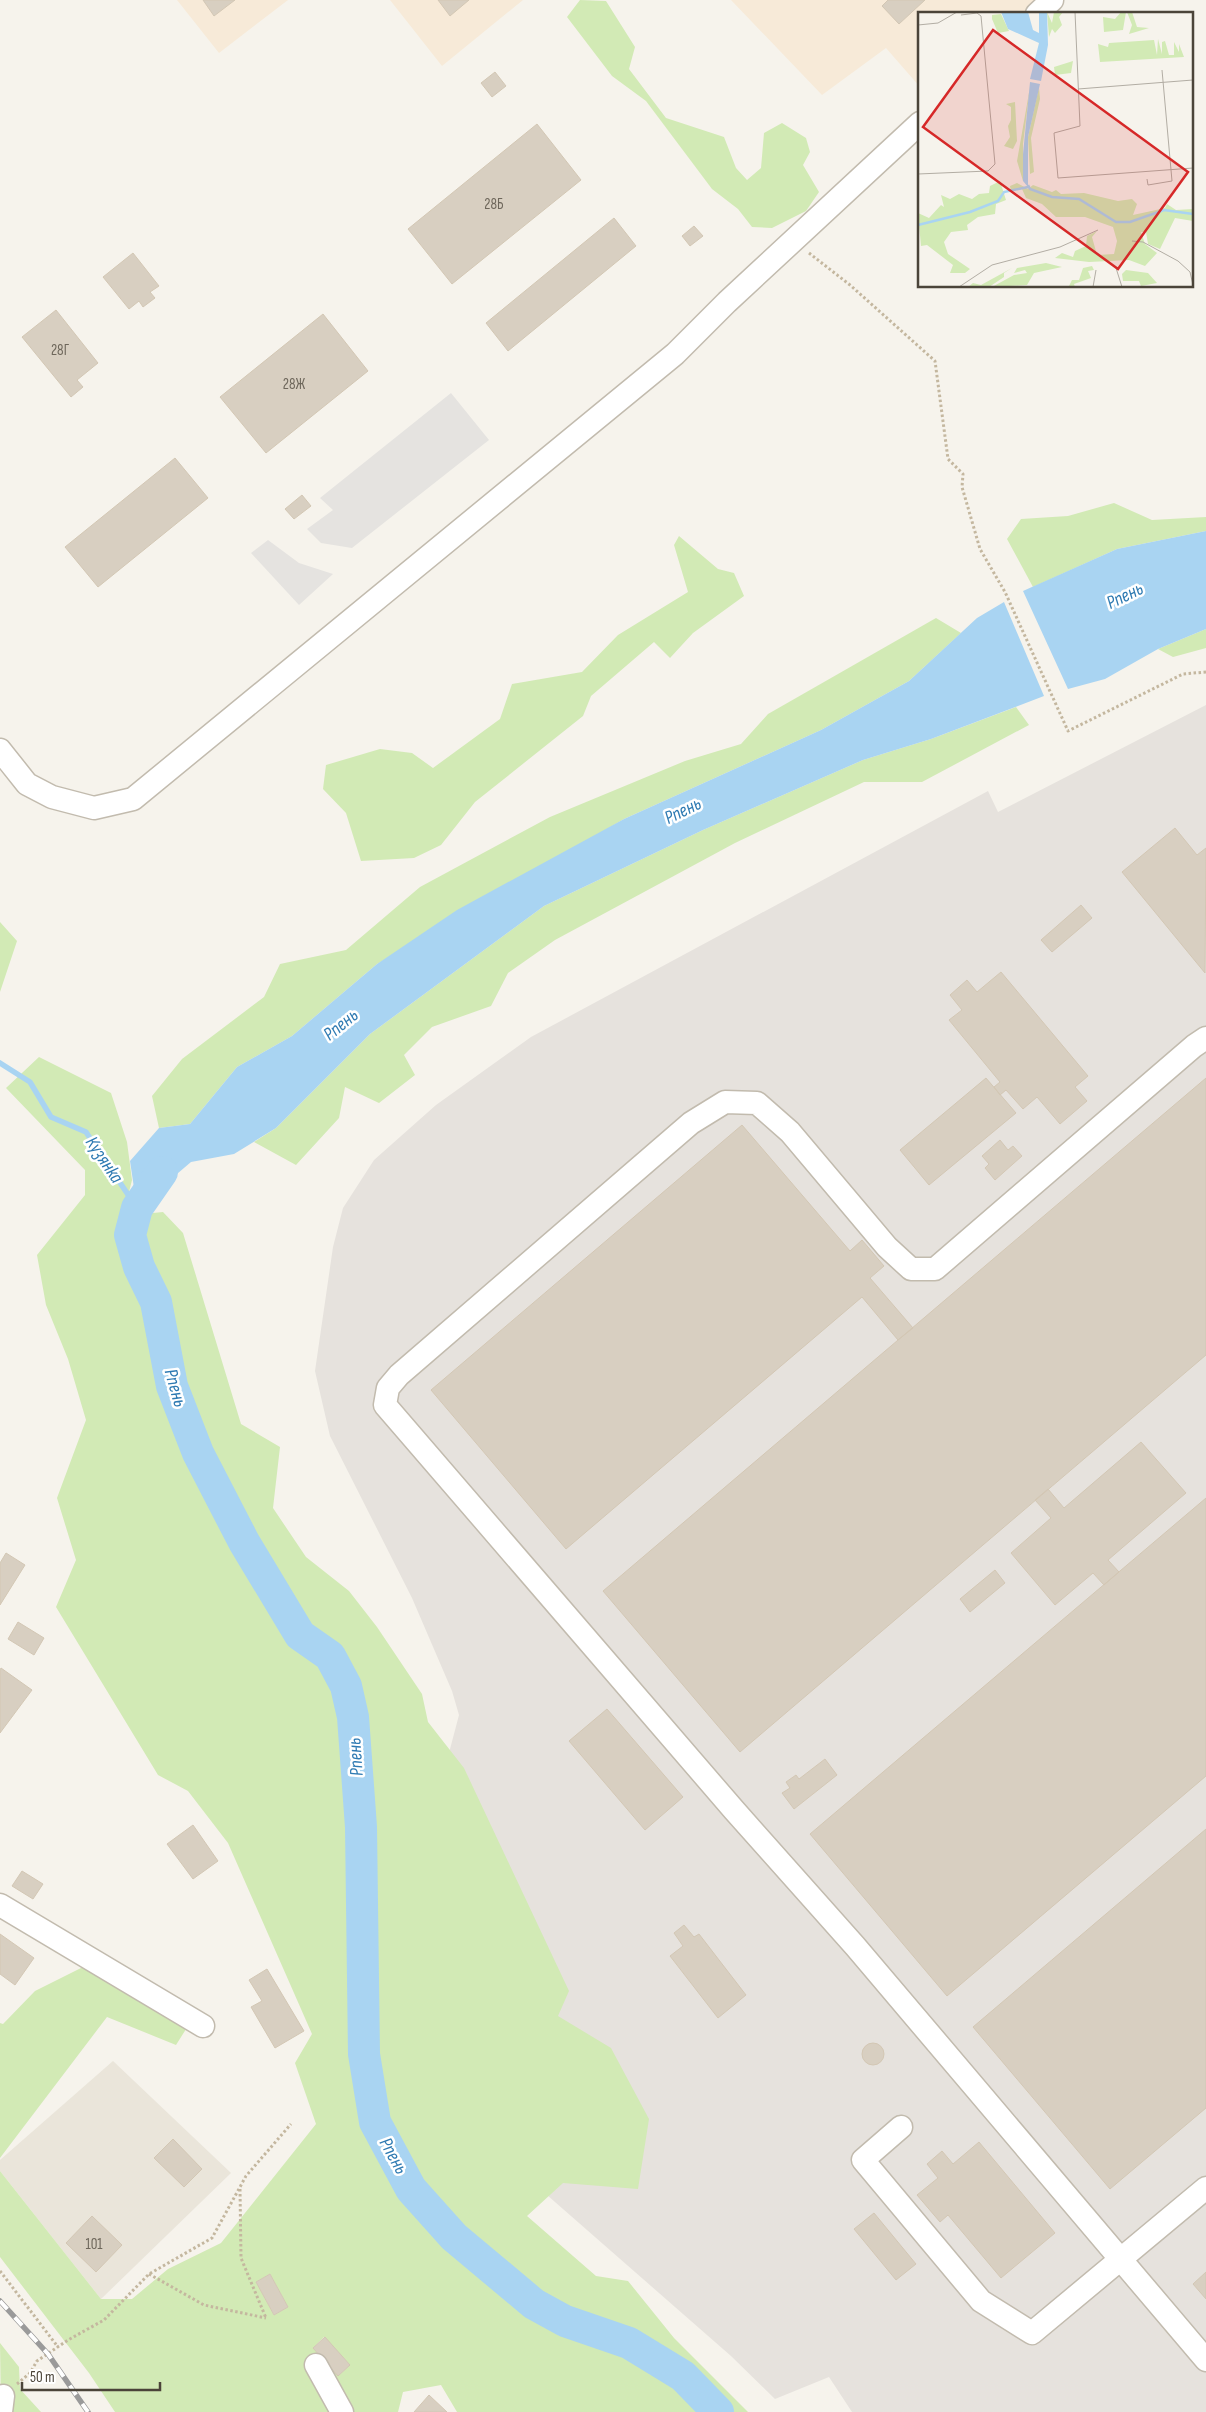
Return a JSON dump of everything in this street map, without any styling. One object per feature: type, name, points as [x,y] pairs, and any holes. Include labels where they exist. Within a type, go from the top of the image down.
[{"type":"lane","points":[[1039,12],[1052,0]]},
{"type":"lane","points":[[0,750],[27,784],[52,798],[94,808],[133,799],[675,354],[727,302],[918,125]]},
{"type":"lane","points":[[1206,1038],[1194,1046],[935,1269],[911,1268],[888,1247],[790,1132],[757,1103],[725,1102],[691,1123],[399,1375],[388,1388],[386,1404],[734,1810],[855,1946],[1206,2360]]},
{"type":"lane","points":[[0,1905],[203,2026]]},
{"type":"lane","points":[[902,2127],[863,2160],[981,2301],[1032,2333],[1121,2261],[1206,2188]]},
{"type":"lane","points":[[316,2365],[342,2412]]},
{"type":"path","points":[[792,241],[850,284],[935,361],[948,459],[963,474],[962,487],[980,549],[1005,592],[1068,731],[1183,674],[1206,672]]},
{"type":"path","points":[[30,2373],[37,2361],[104,2320],[149,2274],[212,2238],[246,2176],[291,2124]]},
{"type":"path","points":[[149,2274],[204,2305],[266,2318],[241,2258],[240,2186]]},
{"type":"path","points":[[0,2271],[58,2347]]},
{"type":"shaded area","points":[[177,0],[288,0],[219,53]]},
{"type":"shaded area","points":[[390,0],[523,0],[442,66]]},
{"type":"shaded area","points":[[731,0],[1037,0],[1024,12],[918,12],[918,85],[886,48],[822,95]]},
{"type":"shaded area","points":[[451,393],[489,440],[352,548],[321,543],[307,529],[333,510],[320,498]]},
{"type":"shaded area","points":[[268,540],[299,563],[333,574],[299,605],[251,553]]},
{"type":"shaded area","points":[[1206,705],[1206,2412],[852,2412],[829,2377],[775,2399],[731,2356],[531,2181],[426,1840],[459,1715],[452,1691],[412,1598],[330,1436],[315,1371],[333,1247],[343,1208],[374,1160],[436,1105],[531,1037],[988,791],[998,812]]},
{"type":"shaded area","points":[[113,2061],[231,2173],[101,2299],[0,2171],[0,2160]]},
{"type":"green space","points":[[580,0],[606,1],[635,47],[629,69],[666,118],[724,137],[736,168],[747,180],[761,168],[764,133],[782,123],[806,138],[810,152],[803,165],[819,192],[806,211],[772,228],[752,227],[738,209],[712,189],[646,101],[612,76],[567,17]]},
{"type":"green space","points":[[1114,503],[1152,520],[1206,517],[1206,531],[1117,549],[1033,587],[1007,539],[1021,519],[1068,516]]},
{"type":"green space","points":[[679,536],[718,569],[734,573],[744,596],[693,633],[670,658],[654,642],[591,696],[583,716],[475,802],[441,845],[414,858],[361,861],[346,813],[323,789],[326,765],[380,749],[412,753],[433,768],[500,719],[512,684],[582,672],[618,635],[688,592],[674,545]]},
{"type":"green space","points":[[936,618],[961,633],[909,681],[821,730],[624,819],[377,964],[292,1036],[237,1067],[190,1124],[159,1128],[152,1096],[182,1059],[264,997],[280,964],[346,950],[420,887],[550,817],[685,761],[741,744],[768,714]]},
{"type":"green space","points":[[1206,629],[1206,648],[1173,657],[1158,649]]},
{"type":"green space","points":[[1016,707],[1029,725],[922,782],[864,782],[735,843],[555,940],[508,973],[491,1006],[432,1027],[404,1055],[415,1075],[379,1103],[345,1087],[339,1118],[296,1165],[254,1142],[276,1128],[370,1034],[544,906],[703,830],[863,760],[931,739]]},
{"type":"green space","points":[[0,922],[17,941],[0,992]]},
{"type":"green space","points":[[39,1057],[111,1093],[127,1142],[132,1180],[123,1216],[163,1212],[183,1233],[241,1424],[280,1447],[273,1508],[306,1557],[349,1591],[377,1627],[422,1694],[428,1722],[464,1768],[569,1991],[558,2016],[611,2048],[649,2119],[638,2189],[563,2183],[527,2216],[596,2276],[628,2281],[674,2338],[748,2412],[457,2412],[441,2385],[403,2392],[398,2412],[115,2412],[89,2373],[0,2257],[0,2171],[101,2299],[132,2299],[168,2269],[221,2243],[316,2124],[295,2063],[312,2034],[228,1843],[188,1791],[158,1775],[56,1607],[76,1560],[57,1498],[86,1420],[68,1359],[46,1305],[37,1255],[85,1195],[85,1170],[6,1088]],"holes":[[[270,2274],[288,2307],[274,2315],[256,2282]],[[324,2337],[350,2365],[338,2376],[313,2348]]]},
{"type":"green space","points":[[85,1966],[188,2026],[176,2045],[107,2017],[0,2158],[0,2023],[3,2024],[35,1991]]},
{"type":"green space","points":[[0,2343],[19,2367],[20,2389],[41,2412],[1,2412]]},
{"type":"water","points":[[1206,531],[1206,629],[1158,649],[1105,679],[1068,689],[1023,591],[1117,549]]},
{"type":"water","points":[[1004,602],[1044,696],[931,739],[863,760],[703,830],[544,906],[370,1034],[276,1128],[234,1154],[191,1162],[137,1208],[130,1161],[159,1128],[190,1124],[237,1067],[292,1036],[377,964],[457,910],[624,819],[821,730],[909,681],[977,618]]},
{"type":"building","points":[[203,0],[235,0],[214,16]]},
{"type":"building","points":[[438,0],[469,0],[450,16]]},
{"type":"building","points":[[888,0],[925,0],[899,24],[882,6]]},
{"type":"building","points":[[495,72],[506,86],[492,97],[481,83]]},
{"type":"building","points":[[537,124],[581,180],[452,284],[408,229]]},
{"type":"building","points":[[614,218],[636,246],[508,351],[486,323]]},
{"type":"building","points":[[694,226],[703,236],[690,246],[682,236]]},
{"type":"building","points":[[133,253],[159,286],[150,292],[155,298],[143,307],[139,301],[129,309],[103,277]]},
{"type":"building","points":[[56,310],[98,363],[77,380],[83,387],[71,397],[22,337]]},
{"type":"building","points":[[323,314],[368,371],[266,453],[220,397]]},
{"type":"building","points":[[175,458],[208,498],[98,587],[65,547]]},
{"type":"building","points":[[302,495],[311,506],[294,519],[285,509]]},
{"type":"building","points":[[1175,828],[1197,855],[1206,848],[1205,973],[1122,872]]},
{"type":"building","points":[[1081,905],[1092,918],[1052,952],[1041,940]]},
{"type":"building","points":[[1001,972],[1088,1076],[1075,1087],[1087,1101],[1060,1124],[1037,1097],[1023,1109],[1006,1090],[1000,1095],[994,1087],[1000,1082],[949,1020],[962,1010],[950,995],[967,980],[977,992]]},
{"type":"building","points":[[986,1078],[1016,1113],[929,1185],[900,1150]]},
{"type":"building","points":[[1206,1078],[1206,1355],[740,1752],[603,1591]]},
{"type":"building","points":[[742,1125],[850,1251],[862,1240],[884,1266],[870,1278],[913,1328],[898,1340],[862,1297],[566,1549],[431,1390]]},
{"type":"building","points":[[1000,1140],[1008,1150],[1013,1146],[1022,1156],[995,1180],[985,1168],[989,1164],[982,1156]]},
{"type":"building","points":[[1141,1442],[1186,1493],[1108,1560],[1119,1572],[1104,1585],[1093,1573],[1055,1605],[1011,1553],[1051,1518],[1035,1500],[1048,1489],[1064,1508]]},
{"type":"building","points":[[1206,1498],[1206,1776],[947,1996],[810,1834]]},
{"type":"building","points":[[6,1553],[25,1565],[0,1605],[0,1563]]},
{"type":"building","points":[[995,1570],[1005,1583],[970,1612],[960,1599]]},
{"type":"building","points":[[18,1622],[44,1638],[34,1655],[8,1639]]},
{"type":"building","points":[[1,1668],[32,1690],[0,1733],[0,1670]]},
{"type":"building","points":[[607,1709],[683,1797],[645,1830],[569,1741]]},
{"type":"building","points":[[825,1759],[837,1775],[794,1809],[782,1793],[790,1788],[786,1782],[796,1775],[799,1779]]},
{"type":"building","points":[[193,1825],[218,1861],[193,1879],[167,1844]]},
{"type":"building","points":[[1206,1829],[1206,2108],[1110,2189],[973,2027]]},
{"type":"building","points":[[22,1871],[43,1884],[33,1899],[12,1886]]},
{"type":"building","points":[[684,1925],[694,1937],[699,1934],[746,1995],[718,2018],[670,1956],[683,1946],[674,1933]]},
{"type":"building","points":[[0,1934],[34,1958],[15,1985],[0,1974]]},
{"type":"building","points":[[267,1969],[304,2031],[275,2048],[251,2007],[262,2001],[249,1980]]},
{"type":"building","points":[[869,2043],[877,2043],[884,2050],[884,2058],[877,2065],[869,2065],[862,2058],[862,2050]]},
{"type":"building","points":[[173,2139],[202,2169],[184,2187],[154,2158]]},
{"type":"building","points":[[979,2142],[1055,2233],[1001,2278],[948,2215],[940,2222],[917,2195],[938,2178],[927,2164],[942,2151],[953,2164]]},
{"type":"building","points":[[874,2213],[916,2264],[896,2280],[854,2229]]},
{"type":"building","points":[[92,2216],[122,2245],[96,2272],[66,2243]]},
{"type":"building","points":[[1206,2272],[1206,2299],[1193,2284]]},
{"type":"building","points":[[270,2274],[288,2307],[274,2315],[256,2282]]},
{"type":"building","points":[[325,2337],[350,2365],[338,2376],[313,2348]]},
{"type":"building","points":[[429,2395],[447,2412],[414,2412]]},
{"type":"waterway","name":"Кузянка","points":[[0,1063],[30,1082],[51,1117],[86,1132],[137,1208]]},
{"type":"waterway","name":"Рпень","points":[[162,1172],[137,1208],[130,1235],[139,1267],[156,1302],[172,1386],[198,1453],[244,1542],[300,1635],[330,1656],[346,1686],[353,1717],[361,1827],[364,2054],[375,2122],[411,2189],[454,2237],[534,2304],[565,2321],[629,2343],[683,2376],[718,2412]]},
{"type":"railway","points":[[0,2301],[48,2354],[88,2412]]}]
